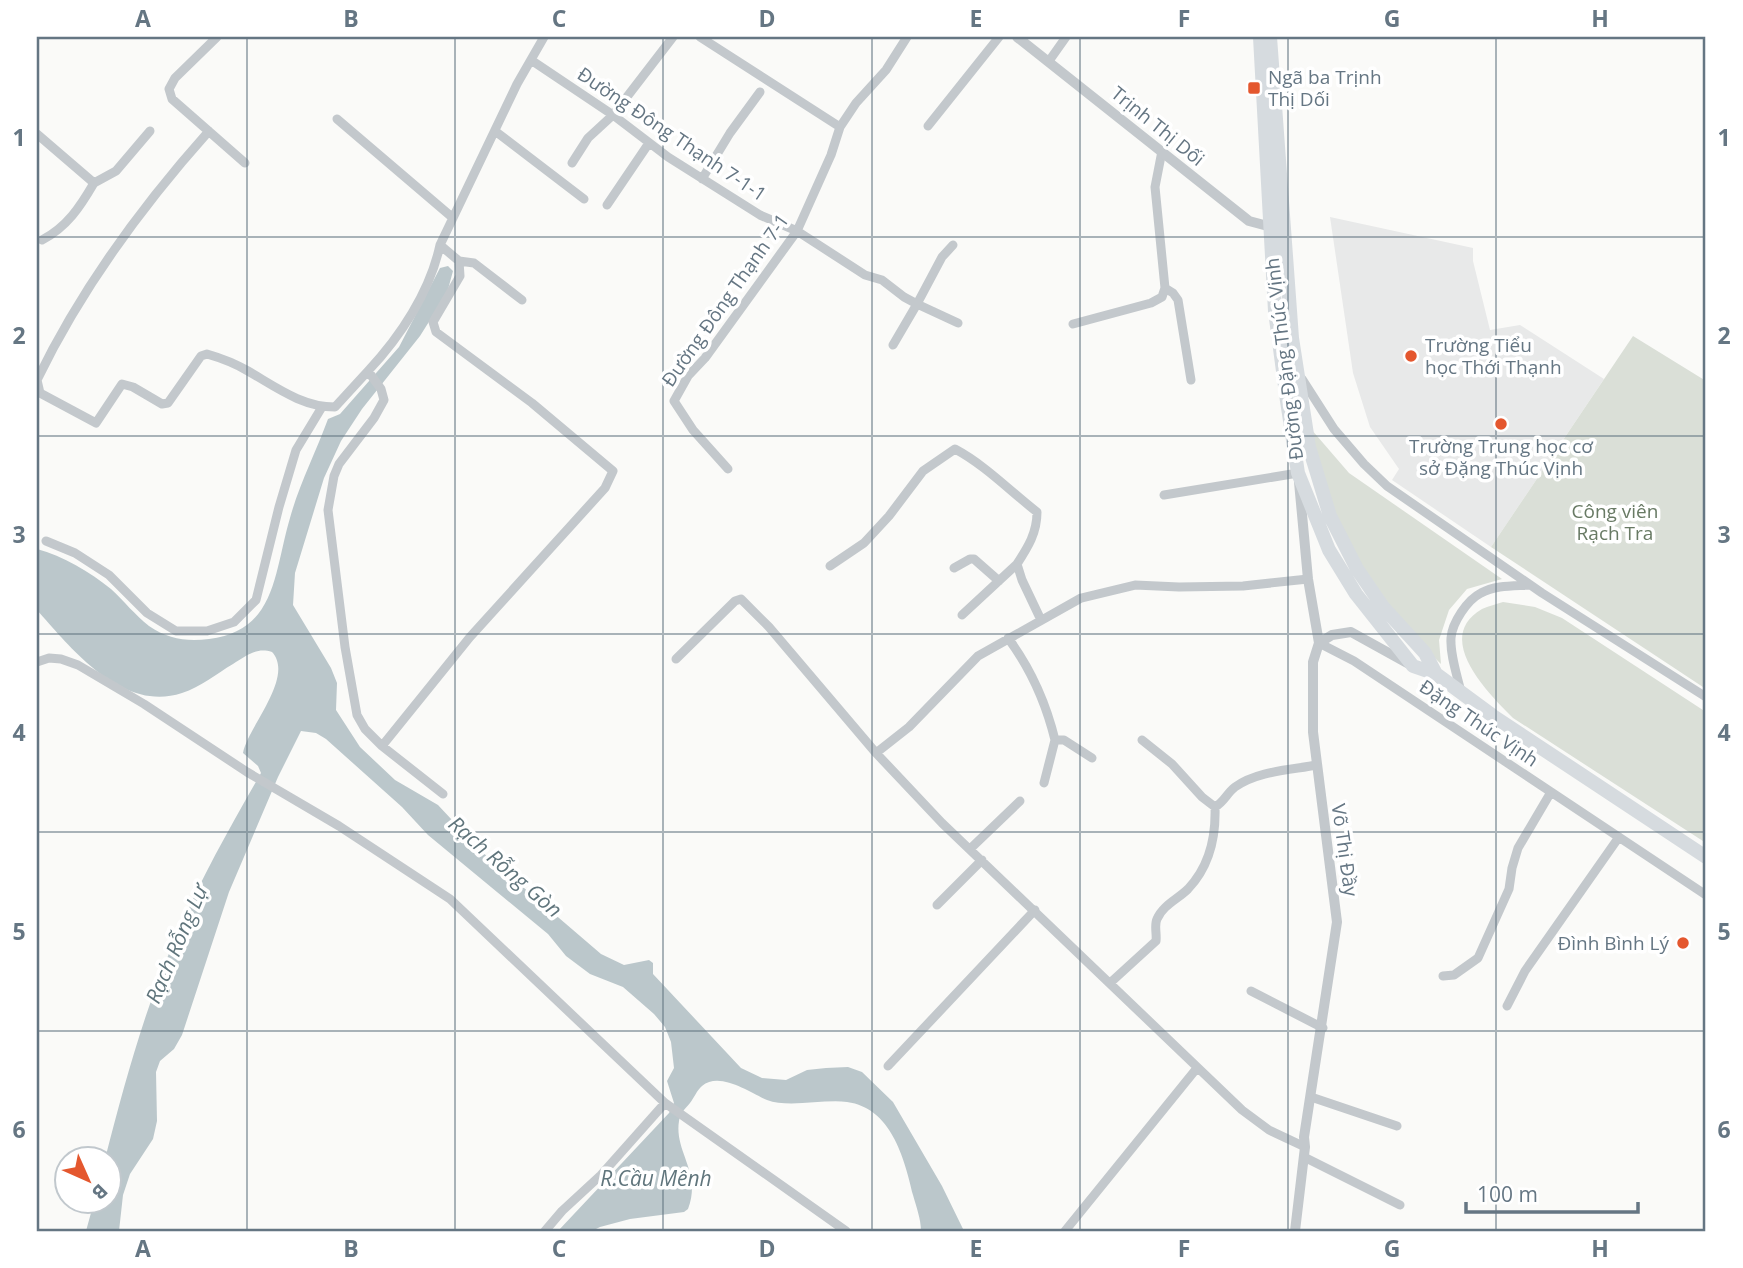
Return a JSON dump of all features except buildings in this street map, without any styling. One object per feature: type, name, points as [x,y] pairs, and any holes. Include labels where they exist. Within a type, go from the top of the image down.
[{"type":"main road","name":"Đường Đặng Thúc Vịnh","points":[[1260,37],[1276,228],[1308,447],[1330,516],[1357,569],[1383,607],[1425,653],[1436,674]]},
{"type":"main road","name":"Đường Đặng Thúc Vịnh","points":[[1270,37],[1276,228],[1275,311],[1298,473],[1329,550],[1356,594],[1413,666],[1436,674],[1706,857]]},
{"type":"street","points":[[217,37],[175,78],[169,89],[172,99],[245,163]]},
{"type":"street","points":[[209,131],[131,224],[54,345],[37,380],[40,393],[96,423],[122,384],[134,387],[162,404],[168,403],[201,356],[207,354],[246,370],[283,393],[323,407],[335,407],[370,374],[425,288],[440,245],[544,37]]},
{"type":"street","points":[[572,163],[588,138],[613,116],[673,37]]},
{"type":"street","points":[[701,37],[840,127]]},
{"type":"street","name":"Đường Đông Thạnh 7-1","points":[[728,469],[693,430],[674,401],[688,376],[705,358],[797,231],[831,155],[840,127],[856,103],[886,71],[907,37]]},
{"type":"street","points":[[928,126],[999,37]]},
{"type":"street","name":"Trịnh Thị Dối","points":[[1017,37],[1249,221],[1276,228]]},
{"type":"street","points":[[1049,61],[1066,37]]},
{"type":"street","name":"Đường Đông Thạnh 7-1-1","points":[[531,60],[649,143],[760,215],[797,231],[865,275],[882,280],[904,298],[958,323]]},
{"type":"street","points":[[702,178],[760,92]]},
{"type":"street","points":[[337,119],[453,218]]},
{"type":"street","points":[[42,240],[59,231],[80,206],[94,183],[116,172],[150,131]]},
{"type":"street","points":[[495,131],[584,199]]},
{"type":"street","points":[[37,134],[94,183]]},
{"type":"street","points":[[607,205],[649,143]]},
{"type":"street","points":[[1073,324],[1151,303],[1162,297],[1165,288],[1156,187],[1162,151]]},
{"type":"street","points":[[440,245],[459,261],[474,263],[522,300]]},
{"type":"street","points":[[893,345],[942,257],[953,245]]},
{"type":"street","points":[[382,746],[470,637],[605,488],[612,471],[532,403],[436,332],[433,322],[460,276],[459,261]]},
{"type":"street","points":[[1165,288],[1178,300],[1191,380]]},
{"type":"street","points":[[1295,368],[1334,429],[1387,486],[1529,585],[1706,696]]},
{"type":"street","points":[[370,374],[381,389],[384,400],[382,408],[339,464],[328,510],[345,647],[357,715],[365,729],[382,746],[443,794]]},
{"type":"street","points":[[46,541],[75,553],[109,575],[147,613],[176,631],[207,631],[234,622],[256,600],[296,450],[323,407]]},
{"type":"street","points":[[830,566],[864,543],[889,516],[923,471],[955,449],[974,459],[1037,512],[1037,527],[1017,564],[962,615]]},
{"type":"street","points":[[1164,495],[1298,473]]},
{"type":"street","name":"Võ Thị Đầy","points":[[1295,1231],[1305,1152],[1304,1138],[1337,922],[1313,732],[1313,662],[1319,643],[1308,579],[1298,473]]},
{"type":"street","points":[[954,568],[974,559],[999,581]]},
{"type":"street","points":[[1017,564],[1041,620]]},
{"type":"street","points":[[876,753],[909,727],[978,656],[1081,598],[1135,585],[1243,586],[1308,579]]},
{"type":"street","points":[[1462,694],[1451,636],[1468,603],[1480,593],[1502,587],[1529,585]]},
{"type":"street","points":[[676,659],[734,601],[741,600],[769,627],[876,753],[970,849],[1242,1110],[1305,1152],[1400,1205]]},
{"type":"street","name":"Đặng Thúc Vịnh","points":[[1319,643],[1332,635],[1351,632],[1413,666]]},
{"type":"street","points":[[1008,638],[1027,664],[1049,713],[1055,740],[1044,783]]},
{"type":"street","name":"Đặng Thúc Vịnh","points":[[1319,643],[1354,661],[1706,895]]},
{"type":"street","points":[[37,662],[49,658],[78,665],[450,899],[668,1105],[846,1231]]},
{"type":"street","points":[[1055,740],[1064,740],[1092,758]]},
{"type":"street","points":[[1142,740],[1172,764],[1202,797],[1215,807]]},
{"type":"street","points":[[1215,807],[1222,803],[1232,789],[1249,779],[1317,765]]},
{"type":"street","points":[[1443,976],[1454,975],[1478,958],[1509,889],[1518,848],[1550,792]]},
{"type":"street","points":[[970,849],[1020,801]]},
{"type":"street","points":[[1110,983],[1156,941],[1156,921],[1169,903],[1188,889],[1200,872],[1212,849],[1215,807]]},
{"type":"street","points":[[1507,1006],[1525,971],[1619,837]]},
{"type":"street","points":[[937,905],[982,860]]},
{"type":"street","points":[[888,1066],[1035,910]]},
{"type":"street","points":[[1251,992],[1322,1028]]},
{"type":"street","points":[[1065,1231],[1197,1068]]},
{"type":"street","points":[[1311,1097],[1397,1126]]},
{"type":"street","points":[[545,1231],[668,1105]]},
{"type":"shaded area","points":[[1330,217],[1473,248],[1473,261],[1490,330],[1520,325],[1604,379],[1491,547],[1392,480],[1399,469],[1370,427],[1353,373]]},
{"type":"green space","name":"Công viên Rạch Tra","points":[[1633,336],[1706,381],[1706,689],[1491,547]]},
{"type":"green space","points":[[1311,429],[1349,473],[1502,579],[1467,589],[1449,610],[1439,640],[1441,664],[1388,607],[1344,541],[1325,492]]},
{"type":"green space","points":[[1503,602],[1535,607],[1562,618],[1706,712],[1706,843],[1513,718],[1479,681],[1464,650],[1462,635],[1468,621],[1482,609]]},
{"type":"water","name":"R.Cầu Mênh","points":[[448,266],[453,271],[447,293],[420,336],[362,409],[341,441],[324,478],[295,573],[293,605],[331,668],[337,683],[336,710],[360,747],[395,780],[438,805],[481,851],[601,954],[624,965],[649,960],[653,963],[653,974],[741,1068],[762,1078],[786,1080],[807,1070],[826,1068],[848,1067],[862,1072],[893,1102],[942,1186],[964,1231],[921,1231],[900,1150],[885,1124],[862,1106],[847,1102],[776,1102],[735,1085],[717,1081],[709,1082],[700,1088],[680,1118],[680,1143],[692,1184],[688,1209],[684,1212],[630,1219],[592,1231],[558,1231],[669,1113],[674,1103],[667,1081],[674,1068],[671,1042],[665,1027],[623,987],[590,974],[566,956],[548,934],[428,835],[402,807],[326,739],[316,733],[301,731],[278,777],[229,892],[182,1035],[174,1049],[160,1061],[156,1072],[157,1121],[153,1139],[130,1174],[122,1204],[122,1146],[109,1146],[129,1072],[146,1014],[179,930],[197,890],[261,773],[258,766],[243,753],[274,688],[278,662],[272,652],[256,651],[196,687],[160,697],[139,694],[119,686],[82,658],[37,610],[37,549],[66,560],[94,577],[111,589],[149,626],[171,637],[185,640],[209,639],[231,634],[248,624],[269,595],[294,506],[328,419],[340,414],[399,347],[440,268]]},
{"type":"water","name":"R.Cầu Mênh","points":[[90,1216],[121,1216],[119,1231],[86,1231]]},
{"type":"place","name":"Ngã ba Trịnh Thị Dối","points":[[1254,88]]},
{"type":"place","name":"Trường Tiểu học Thới Thạnh","points":[[1411,356]]},
{"type":"place","name":"Trường Trung học cơ sở Đặng Thúc Vịnh","points":[[1501,424]]},
{"type":"place","name":"Đình Bình Lý","points":[[1683,943]]},
{"type":"water label","name":"Rạch Rỗng Gòn","points":[[505,867]]},
{"type":"water label","name":"Rạch Rỗng Lự","points":[[177,944]]}]
